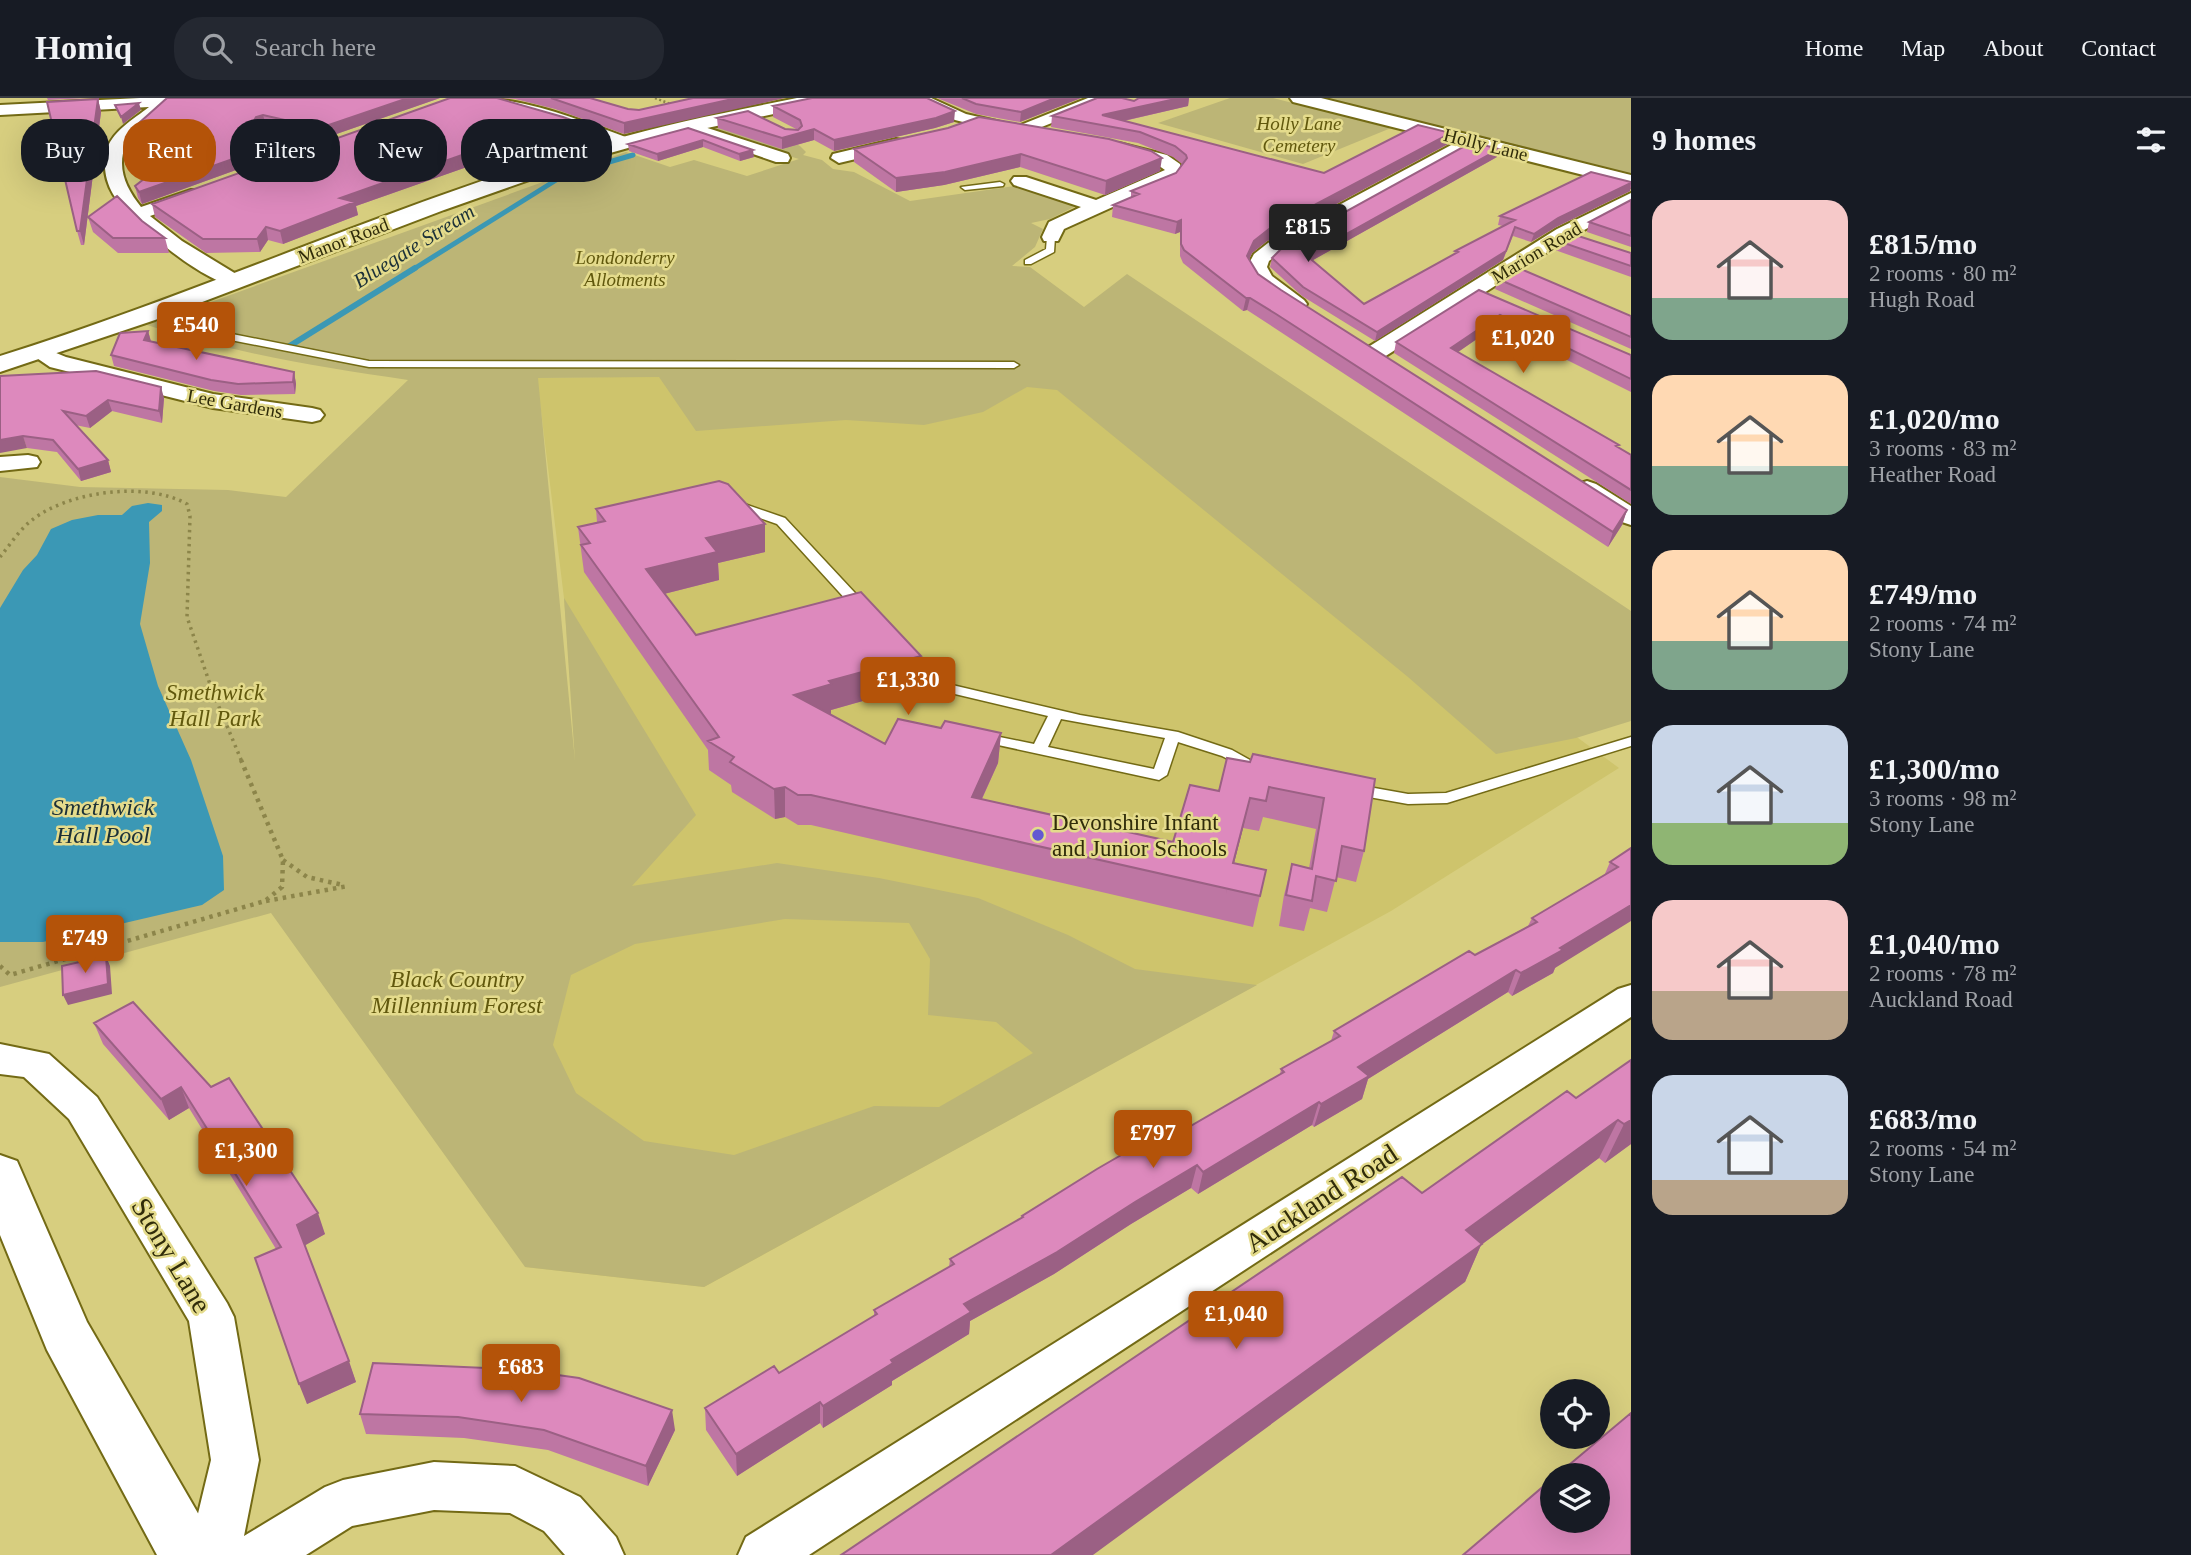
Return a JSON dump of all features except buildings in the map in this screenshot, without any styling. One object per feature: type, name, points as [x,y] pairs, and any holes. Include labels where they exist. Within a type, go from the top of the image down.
[{"type":"street","points":[[0,110],[229,98]]},
{"type":"street","points":[[483,98],[571,123],[625,143]]},
{"type":"street","name":"Manor Road","points":[[0,364],[151,314],[499,182],[625,143],[824,98]]},
{"type":"street","points":[[918,98],[976,122],[1055,137]]},
{"type":"street","name":"Holly Lane","points":[[1299,98],[1631,181]]},
{"type":"street","points":[[1019,131],[1109,99]]},
{"type":"street","points":[[162,103],[128,130],[115,151],[113,164],[119,193],[156,232],[234,281]]},
{"type":"street","points":[[749,113],[771,124]]},
{"type":"street","points":[[950,132],[976,122]]},
{"type":"street","points":[[690,127],[782,158]]},
{"type":"street","points":[[835,159],[913,140]]},
{"type":"street","points":[[1319,318],[1264,280],[1257,267],[1261,258],[1275,247],[1470,140]]},
{"type":"street","points":[[1049,229],[1167,177],[1174,168],[1161,159],[1107,145]]},
{"type":"street","points":[[1000,184],[1041,175]]},
{"type":"street","points":[[1020,181],[1098,207]]},
{"type":"street","points":[[138,214],[220,186]]},
{"type":"street","name":"Marion Road","points":[[1373,354],[1564,233],[1631,198]]},
{"type":"street","points":[[1564,233],[1586,241]]},
{"type":"street","points":[[1474,289],[1499,300]]},
{"type":"street","points":[[1351,340],[1396,369]]},
{"type":"street","name":"Lee Gardens","points":[[39,352],[58,362],[213,401],[312,415]]},
{"type":"street","points":[[0,464],[28,463]]},
{"type":"street","points":[[1572,480],[1631,517]]},
{"type":"street","name":"Auckland Road","points":[[764,1555],[1631,999]]},
{"type":"street","name":"Stony Lane","points":[[0,1059],[35,1064],[83,1108],[211,1317],[235,1460],[214,1555]]},
{"type":"street","points":[[0,1175],[66,1334],[190,1555]]},
{"type":"street","points":[[259,1555],[343,1504],[434,1486],[515,1490],[562,1514],[598,1555]]},
{"type":"lane","points":[[965,187],[1000,184]]},
{"type":"lane","points":[[1028,262],[1051,250],[1049,229]]},
{"type":"lane","points":[[151,314],[210,333],[369,364],[1014,365]]},
{"type":"lane","points":[[720,501],[781,521],[872,620]]},
{"type":"lane","points":[[900,650],[928,679],[943,687],[1057,713],[1173,735],[1270,772]]},
{"type":"lane","points":[[1039,750],[1057,713]]},
{"type":"lane","points":[[963,734],[1159,775],[1173,735]]},
{"type":"lane","points":[[1333,785],[1408,799],[1447,798],[1631,741]]},
{"type":"path","points":[[0,557],[31,521],[72,499],[140,492],[163,493],[187,504],[190,516],[187,617],[212,690],[283,860],[282,887],[265,901]]},
{"type":"path","points":[[0,966],[10,975],[265,901],[348,887],[307,877],[283,860]]},
{"type":"shaded area","name":"Devonshire Infant and Junior Schools","points":[[1079,371],[1619,768],[1391,911],[704,1287],[525,1267],[580,812],[564,598],[537,378]]},
{"type":"green space","name":"Holly Lane Cemetery","points":[[1230,98],[1273,98],[1391,128],[1303,164],[1158,123]]},
{"type":"green space","points":[[1317,98],[1631,98],[1631,175]]},
{"type":"green space","points":[[749,120],[800,146],[806,152],[803,155],[822,160],[833,169],[854,172],[910,201],[1021,185],[1078,205],[1050,219],[1031,223],[1043,229],[1035,247],[1012,266],[1030,267],[1084,307],[1127,274],[1631,611],[1631,721],[1576,738],[1496,754],[1408,677],[1057,390],[1027,387],[983,412],[924,425],[846,420],[696,431],[659,377],[538,378],[575,761],[564,598],[696,815],[632,886],[777,863],[879,878],[978,898],[1068,935],[1135,969],[1257,985],[704,1287],[525,1267],[271,913],[0,987],[0,477],[80,487],[228,490],[286,497],[408,380],[244,351],[147,325],[543,182],[612,182],[612,157],[626,152],[670,167],[694,160],[747,176],[799,159],[702,130]],"holes":[[[785,919],[909,923],[930,959],[928,1015],[996,1022],[1033,1053],[939,1107],[874,1106],[734,1155],[644,1141],[576,1093],[553,1045],[571,975],[635,944]]]},
{"type":"water","name":"Smethwick Hall Pool","points":[[148,503],[162,505],[162,511],[149,522],[150,563],[140,624],[158,686],[191,760],[223,856],[224,890],[202,905],[43,942],[0,942],[0,608],[23,570],[37,555],[51,529],[72,520],[98,515],[122,515],[132,506]]},
{"type":"waterway","name":"Bluegate Stream","points":[[612,161],[633,155]]},
{"type":"waterway","name":"Bluegate Stream","points":[[412,270],[553,182]]},
{"type":"waterway","name":"Bluegate Stream","points":[[288,347],[415,268]]},
{"type":"place","name":"Devonshire Infant and Junior Schools","points":[[1038,835]]},
{"type":"park label","name":"Londonderry Allotments","points":[[625,268]]},
{"type":"park label","name":"Smethwick Hall Park","points":[[215,705]]},
{"type":"park label","name":"Black Country Millennium Forest","points":[[457,992]]}]
